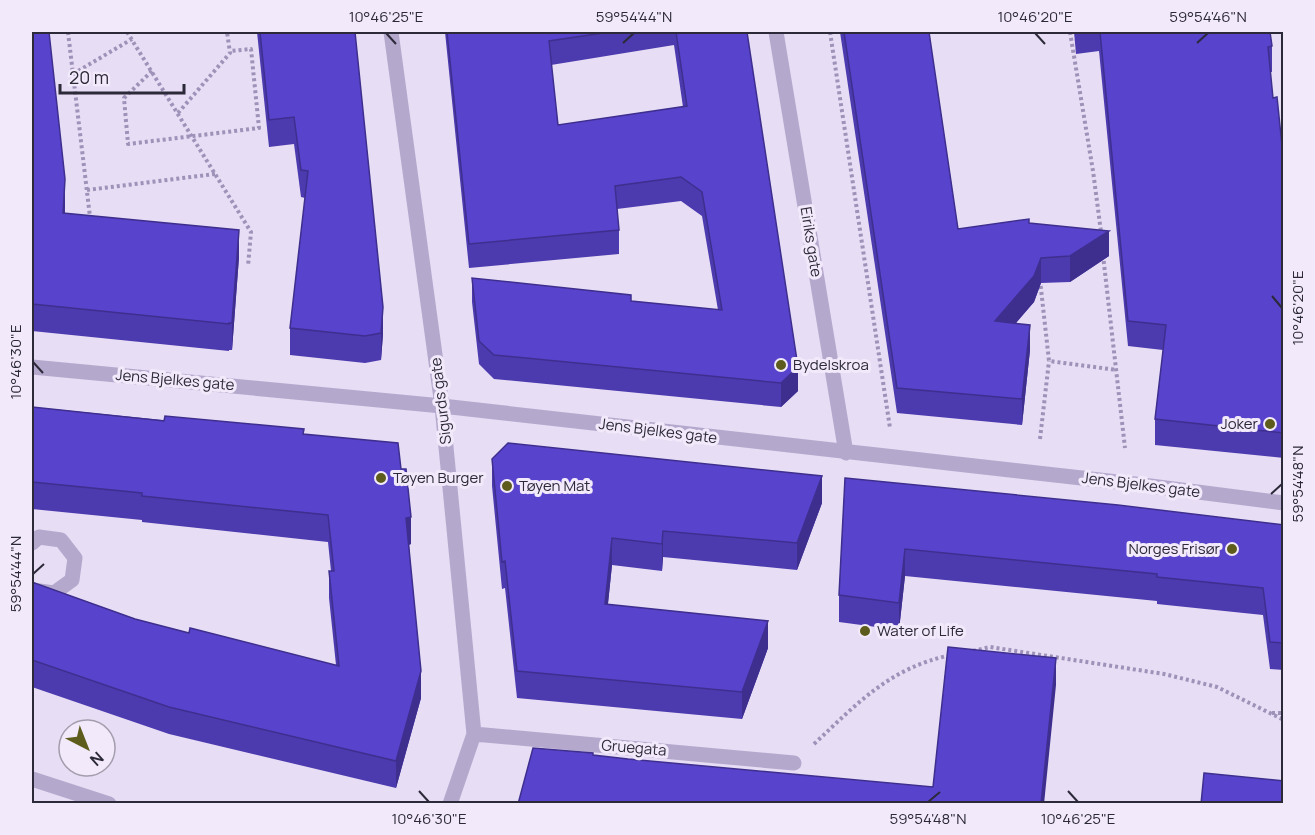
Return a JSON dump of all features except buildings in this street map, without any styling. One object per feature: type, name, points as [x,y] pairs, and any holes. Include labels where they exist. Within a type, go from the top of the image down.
[{"type":"street","name":"Sigurds gate","points":[[391,32],[442,406],[474,734],[450,804]]},
{"type":"street","name":"Eiriks gate","points":[[776,32],[846,453]]},
{"type":"street","name":"Jens Bjelkes gate","points":[[32,367],[442,406],[1136,484],[1284,503]]},
{"type":"street","points":[[32,543],[39,537],[61,540],[75,558],[72,580],[54,593],[32,590]]},
{"type":"street","name":"Gruegata","points":[[474,734],[794,763]]},
{"type":"street","points":[[32,779],[109,804]]},
{"type":"path","points":[[68,32],[90,218]]},
{"type":"path","points":[[127,32],[251,232],[248,266]]},
{"type":"path","points":[[178,113],[230,54],[227,32]]},
{"type":"path","points":[[830,32],[890,425],[887,456]]},
{"type":"path","points":[[1070,32],[1101,234]]},
{"type":"path","points":[[73,74],[132,39]]},
{"type":"path","points":[[152,71],[124,98],[128,144],[259,128],[251,49],[230,51]]},
{"type":"path","points":[[87,190],[215,174]]},
{"type":"path","points":[[1102,245],[1125,448]]},
{"type":"path","points":[[1038,268],[1049,361],[1041,439]]},
{"type":"path","points":[[1049,361],[1117,370]]},
{"type":"path","points":[[971,651],[990,647],[1164,674],[1217,687],[1284,720]]},
{"type":"path","points":[[794,763],[874,689],[908,669],[931,660],[961,653]]},
{"type":"path","points":[[1271,713],[1284,713]]},
{"type":"place","name":"Bydelskroa","points":[[781,365]]},
{"type":"place","name":"Joker","points":[[1270,424]]},
{"type":"place","name":"Tøyen Burger","points":[[381,478]]},
{"type":"place","name":"Tøyen Mat","points":[[507,486]]},
{"type":"place","name":"Norges Frisør","points":[[1232,549]]},
{"type":"place","name":"Water of Life","points":[[865,631]]}]
